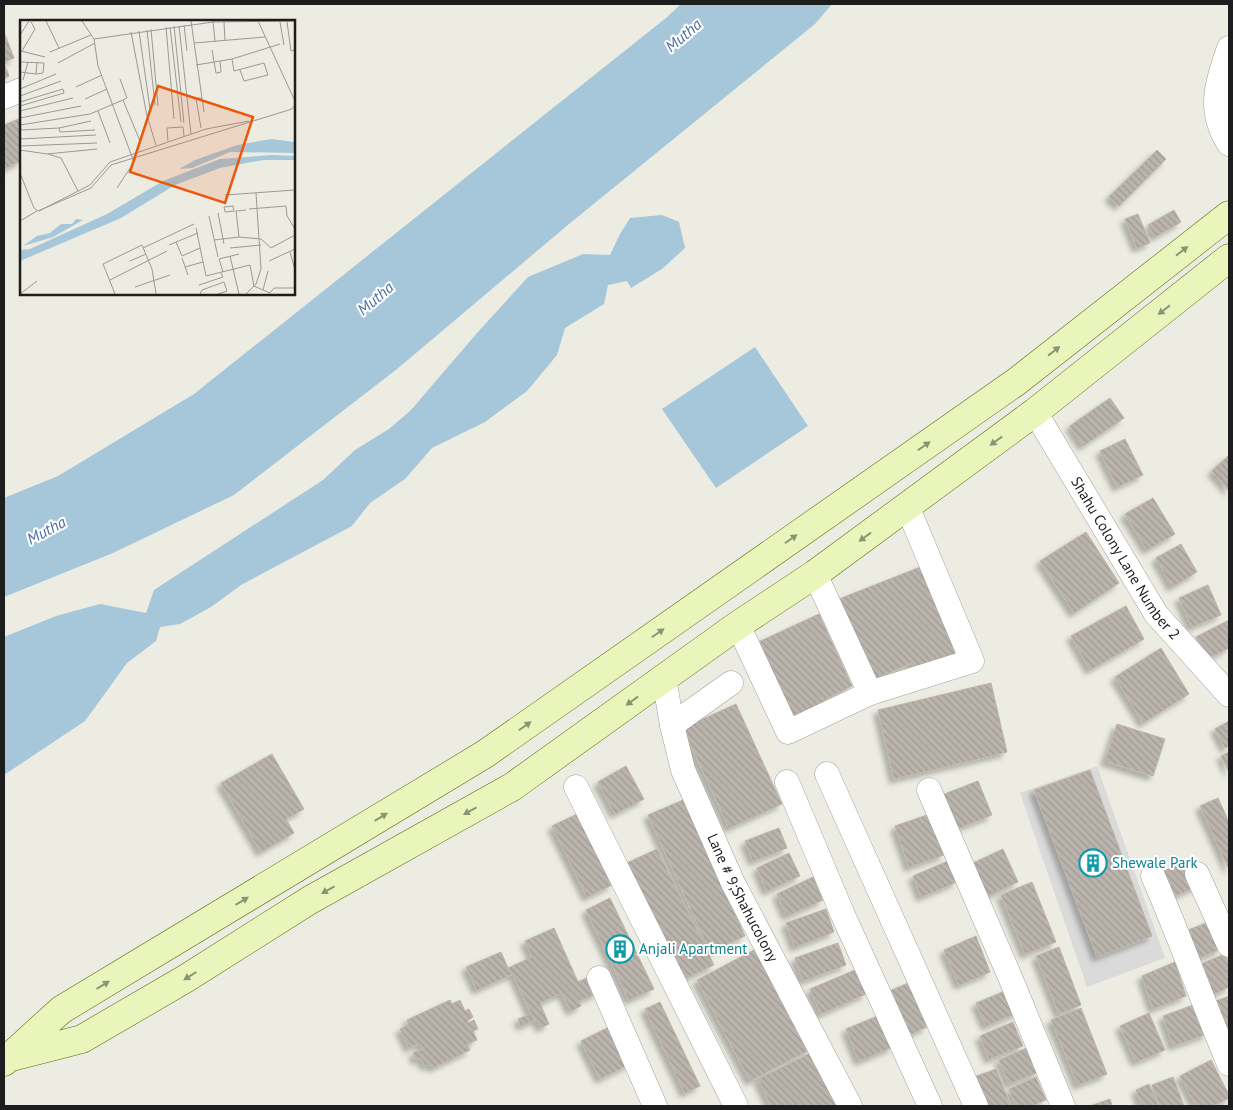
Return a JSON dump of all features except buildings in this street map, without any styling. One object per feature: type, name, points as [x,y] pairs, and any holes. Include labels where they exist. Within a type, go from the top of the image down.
[{"type":"street","points":[[1229,48],[1215,97],[1218,118],[1229,144]]},
{"type":"street","points":[[4,97],[20,90]]},
{"type":"street","points":[[6,1060],[61,1010],[485,754],[1016,382],[1229,214]]},
{"type":"street","points":[[6,1060],[82,1039],[185,979],[310,900],[512,787],[738,625],[814,574],[1035,412],[1229,258]]},
{"type":"street","name":"Shahu Colony Lane Number 2","points":[[1035,412],[1156,614],[1229,696]]},
{"type":"street","points":[[738,625],[788,732],[870,693],[972,661],[907,506]]},
{"type":"street","points":[[814,574],[870,693]]},
{"type":"street","name":"Lane # 9;Shahucolony","points":[[664,678],[672,725],[683,770],[733,883],[850,1106]]},
{"type":"street","points":[[672,725],[731,683]]},
{"type":"street","points":[[827,774],[976,1106]]},
{"type":"street","points":[[787,782],[843,915],[930,1106]]},
{"type":"street","points":[[576,787],[736,1106]]},
{"type":"street","points":[[929,790],[1010,977],[1063,1106]]},
{"type":"street","points":[[1197,874],[1229,945]]},
{"type":"street","points":[[1153,876],[1180,938],[1198,990],[1229,1064]]},
{"type":"street","points":[[599,978],[655,1106]]},
{"type":"shaded area","name":"Shewale Park","points":[[1097,766],[1165,958],[1087,987],[1020,793]]},
{"type":"water","name":"Mutha","points":[[681,4],[832,4],[815,24],[569,224],[397,369],[234,495],[113,553],[4,597],[4,498],[58,476],[194,394],[666,18]]},
{"type":"water","points":[[662,215],[679,222],[685,248],[662,269],[631,288],[627,281],[608,285],[604,304],[565,328],[557,355],[527,391],[485,422],[432,448],[405,479],[370,503],[352,526],[241,585],[211,607],[180,624],[160,627],[156,641],[127,663],[85,721],[4,775],[4,637],[56,616],[100,604],[146,613],[154,590],[323,480],[355,450],[389,429],[411,410],[528,277],[583,254],[610,255],[630,218]]},
{"type":"water","points":[[755,347],[808,426],[716,488],[662,409]]},
{"type":"place","name":"Shewale Park","points":[[1093,863]]},
{"type":"place","name":"Anjali Apartment","points":[[620,949]]}]
